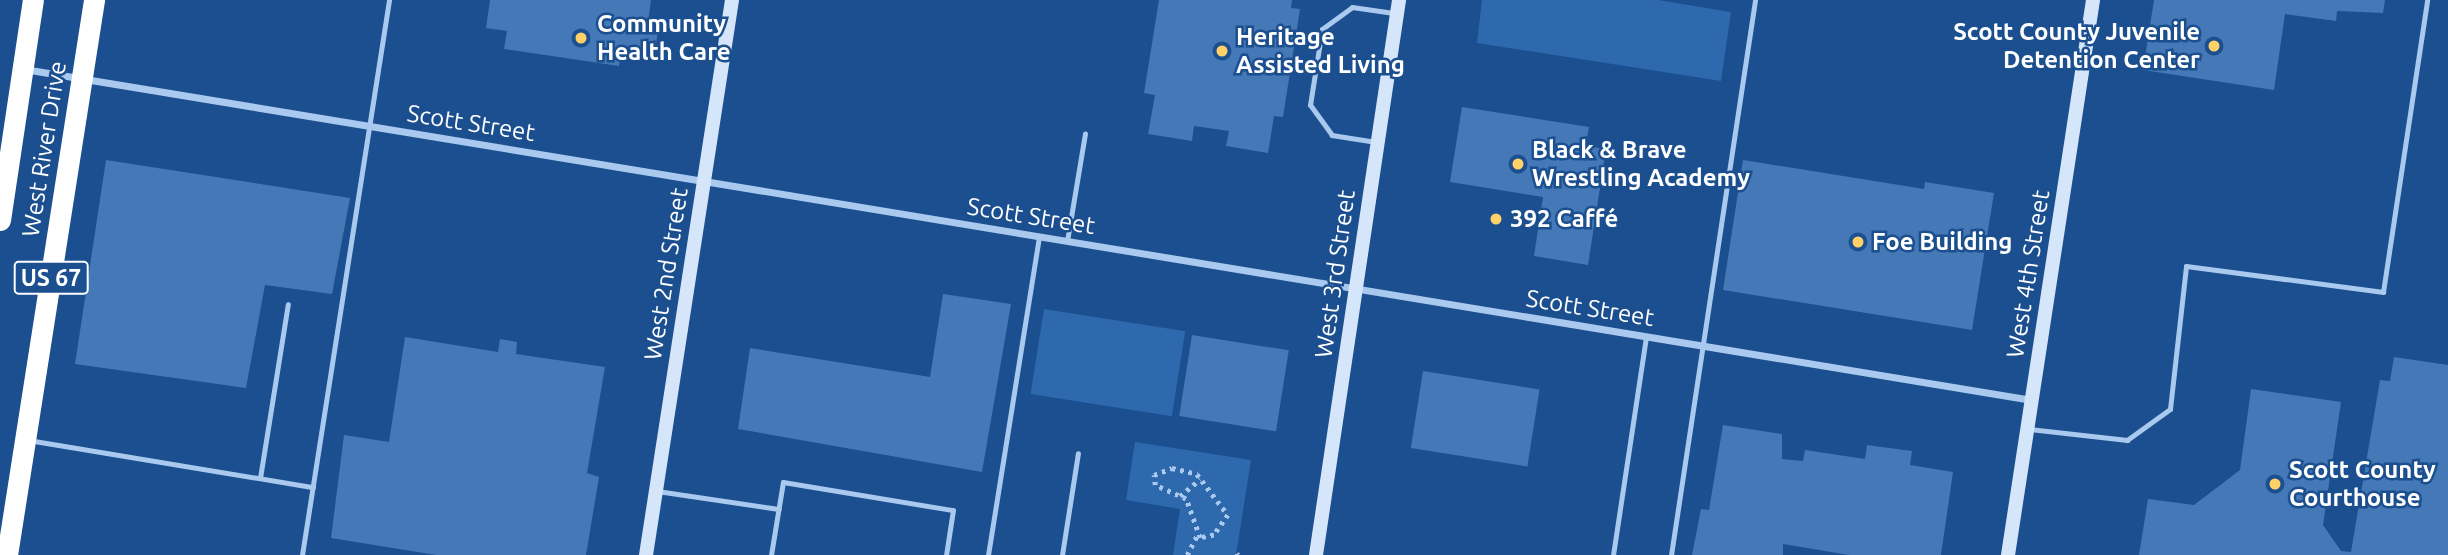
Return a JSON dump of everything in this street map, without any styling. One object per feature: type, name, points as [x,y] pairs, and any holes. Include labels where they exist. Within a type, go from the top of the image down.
[{"type":"highway","name":"West River Drive","points":[[0,220],[33,0]]},
{"type":"highway","name":"West River Drive","points":[[7,555],[94,0]]},
{"type":"main road","name":"West 2nd Street","points":[[646,555],[732,0]]},
{"type":"main road","name":"West 4th Street","points":[[2008,555],[2093,0]]},
{"type":"main road","name":"West 3rd Street","points":[[1316,555],[1398,7]]},
{"type":"street","name":"Scott Street","points":[[23,69],[2032,400]]},
{"type":"lane","points":[[302,555],[389,0]]},
{"type":"lane","points":[[1671,555],[1755,0]]},
{"type":"lane","points":[[2028,429],[2127,440],[2170,409],[2186,266],[2383,292],[2427,0]]},
{"type":"lane","points":[[1377,142],[1332,135],[1310,105],[1322,29],[1352,8],[1398,7]]},
{"type":"lane","points":[[1067,241],[1084,133]]},
{"type":"lane","points":[[988,555],[1039,237]]},
{"type":"lane","points":[[260,478],[289,304]]},
{"type":"lane","points":[[1613,555],[1646,337]]},
{"type":"lane","points":[[25,439],[313,487]]},
{"type":"lane","points":[[1062,555],[1078,453]]},
{"type":"lane","points":[[771,555],[783,482],[953,510],[946,555]]},
{"type":"lane","points":[[656,490],[779,509]]},
{"type":"path","points":[[1180,496],[1162,492],[1154,475],[1182,469],[1200,479],[1228,523],[1208,538],[1197,535]]},
{"type":"path","points":[[1180,496],[1200,479]]},
{"type":"path","points":[[1180,496],[1197,535]]},
{"type":"path","points":[[1187,555],[1197,535]]},
{"type":"shaded area","points":[[1482,0],[1658,0],[1731,12],[1721,81],[1477,43]]},
{"type":"shaded area","points":[[1044,309],[1185,331],[1172,416],[1031,394]]},
{"type":"shaded area","points":[[1135,442],[1251,460],[1236,555],[1173,555],[1180,509],[1126,500]]},
{"type":"building","name":"Community Health Care","points":[[490,0],[651,0],[647,29],[658,30],[655,51],[622,46],[619,66],[504,49],[507,31],[486,28]]},
{"type":"building","name":"Heritage Assisted Living","points":[[1159,0],[1292,0],[1291,8],[1300,9],[1283,117],[1274,116],[1268,153],[1226,146],[1229,131],[1194,126],[1192,141],[1148,134],[1155,95],[1144,93]]},
{"type":"building","name":"Scott County Juvenile Detention Center","points":[[2154,0],[2385,0],[2383,13],[2337,11],[2336,21],[2285,14],[2274,90],[2143,70]]},
{"type":"building","name":"Black & Brave Wrestling Academy","points":[[1462,107],[1589,127],[1586,146],[1606,149],[1588,265],[1534,256],[1543,197],[1450,182]]},
{"type":"building","points":[[106,160],[350,198],[332,294],[265,285],[246,388],[75,364]]},
{"type":"building","name":"Foe Building","points":[[1743,160],[1924,189],[1925,182],[1994,193],[1972,330],[1723,290]]},
{"type":"building","points":[[943,294],[1011,304],[982,472],[738,429],[750,348],[930,377]]},
{"type":"building","points":[[1192,335],[1289,350],[1276,431],[1179,416]]},
{"type":"building","points":[[405,337],[498,352],[500,339],[517,342],[516,354],[605,367],[587,473],[599,477],[586,555],[436,555],[331,538],[344,435],[389,442]]},
{"type":"building","points":[[2394,357],[2448,365],[2448,555],[2139,555],[2148,499],[2194,505],[2240,470],[2251,389],[2341,402],[2323,525],[2341,551],[2351,552],[2380,380],[2390,381]]},
{"type":"building","points":[[1423,371],[1540,389],[1527,466],[1411,448]]},
{"type":"building","points":[[1723,425],[1782,434],[1782,459],[1803,461],[1805,450],[1865,459],[1867,445],[1912,451],[1910,465],[1953,472],[1941,555],[1849,555],[1783,544],[1783,555],[1692,555],[1701,509],[1709,510]]},
{"type":"place","name":"Community Health Care","points":[[581,38]]},
{"type":"place","name":"Scott County Juvenile Detention Center","points":[[2214,46]]},
{"type":"place","name":"Heritage Assisted Living","points":[[1222,51]]},
{"type":"place","name":"Black & Brave Wrestling Academy","points":[[1518,164]]},
{"type":"place","name":"392 Caffé","points":[[1496,219]]},
{"type":"place","name":"Foe Building","points":[[1858,242]]},
{"type":"place","name":"Scott County Courthouse","points":[[2275,484]]}]
